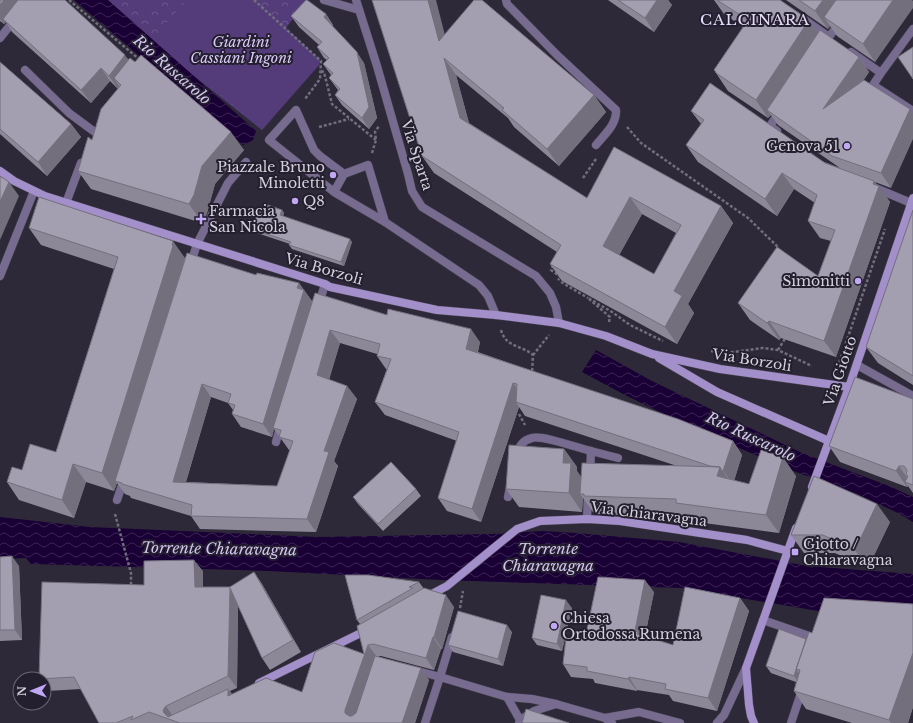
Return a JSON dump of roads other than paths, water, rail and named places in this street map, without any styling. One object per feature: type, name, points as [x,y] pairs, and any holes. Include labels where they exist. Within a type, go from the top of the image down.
[{"type":"main road","name":"Via Borzoli","points":[[0,171],[14,181],[45,196],[325,284],[330,287],[437,310],[496,315],[559,323],[606,336],[652,354],[720,369],[849,387]]},
{"type":"main road","name":"Via Giotto","points":[[810,492],[857,365],[912,200]]},
{"type":"main road","name":"Via Borzoli","points":[[652,354],[717,392],[829,441]]},
{"type":"main road","points":[[754,723],[749,705],[746,668],[800,518]]},
{"type":"main road","name":"Via Chiaravagna","points":[[420,600],[447,586],[516,529],[540,521],[587,519],[620,521],[747,540],[787,553]]},
{"type":"main road","points":[[249,688],[375,626]]},
{"type":"street","points":[[324,0],[359,10]]},
{"type":"street","name":"Via Sparta","points":[[356,0],[377,66],[412,191],[422,207],[536,276],[550,293],[556,307],[559,323]]},
{"type":"street","points":[[506,0],[507,4],[557,55],[616,110],[614,123],[596,145]]},
{"type":"street","points":[[0,38],[22,11]]},
{"type":"street","points":[[833,42],[846,12]]},
{"type":"street","points":[[800,16],[833,42],[881,73]]},
{"type":"street","points":[[913,29],[873,85],[913,111]]},
{"type":"street","points":[[25,70],[69,113],[96,133]]},
{"type":"street","points":[[770,126],[783,107]]},
{"type":"street","points":[[344,174],[314,150],[304,131],[296,110],[269,140],[334,192],[385,222],[479,285],[488,296],[496,315]]},
{"type":"street","points":[[762,121],[783,135]]},
{"type":"street","points":[[66,203],[85,153]]},
{"type":"street","points":[[188,274],[197,244],[228,183],[246,162]]},
{"type":"street","points":[[334,192],[344,174],[368,165],[385,222]]},
{"type":"street","points":[[862,183],[912,200]]},
{"type":"street","points":[[0,276],[34,191]]},
{"type":"street","points":[[316,314],[325,284]]},
{"type":"street","points":[[857,365],[913,396]]},
{"type":"street","points":[[276,442],[283,419]]},
{"type":"street","points":[[515,462],[518,448],[526,440],[532,438],[543,438],[618,458]]},
{"type":"street","points":[[587,519],[591,451]]},
{"type":"street","points":[[117,500],[127,470]]},
{"type":"street","points":[[508,497],[512,476]]},
{"type":"street","points":[[763,620],[812,637],[816,641],[817,646],[815,653]]},
{"type":"street","points":[[426,722],[454,629]]},
{"type":"street","points":[[402,667],[507,697],[532,699],[556,704],[609,721],[639,712],[680,723]]},
{"type":"street","points":[[717,723],[724,715],[746,668]]},
{"type":"street","points":[[791,723],[805,681]]},
{"type":"street","points":[[507,697],[519,722],[534,711],[556,704]]},
{"type":"water","name":"Rio Ruscarolo","points":[[74,0],[108,0],[256,131],[253,140],[243,145]]},
{"type":"water","name":"Rio Ruscarolo","points":[[596,350],[652,381],[802,453],[889,486],[913,497],[913,522],[898,513],[855,493],[796,472],[699,431],[582,372]]},
{"type":"water","name":"Torrente Chiaravagna","points":[[0,517],[90,527],[318,537],[491,534],[543,531],[679,542],[807,566],[913,574],[913,608],[836,614],[681,588],[441,580],[269,571],[31,564],[26,558],[0,559]]},
{"type":"place","name":"Genova 51","points":[[847,146]]},
{"type":"place","name":"Piazzale Bruno Minoletti","points":[[333,175]]},
{"type":"place","name":"Q8","points":[[295,201]]},
{"type":"place","name":"Farmacia San Nicola","points":[[201,219]]},
{"type":"place","name":"Simonitti","points":[[858,281]]},
{"type":"place","name":"Giotto / Chiaravagna","points":[[795,552]]},
{"type":"place","name":"Chiesa Ortodossa Rumena","points":[[554,626]]},
{"type":"district","name":"CALCINARA","points":[[755,20]]},
{"type":"park label","name":"Giardini Cassiani Ingoni","points":[[241,50]]}]
